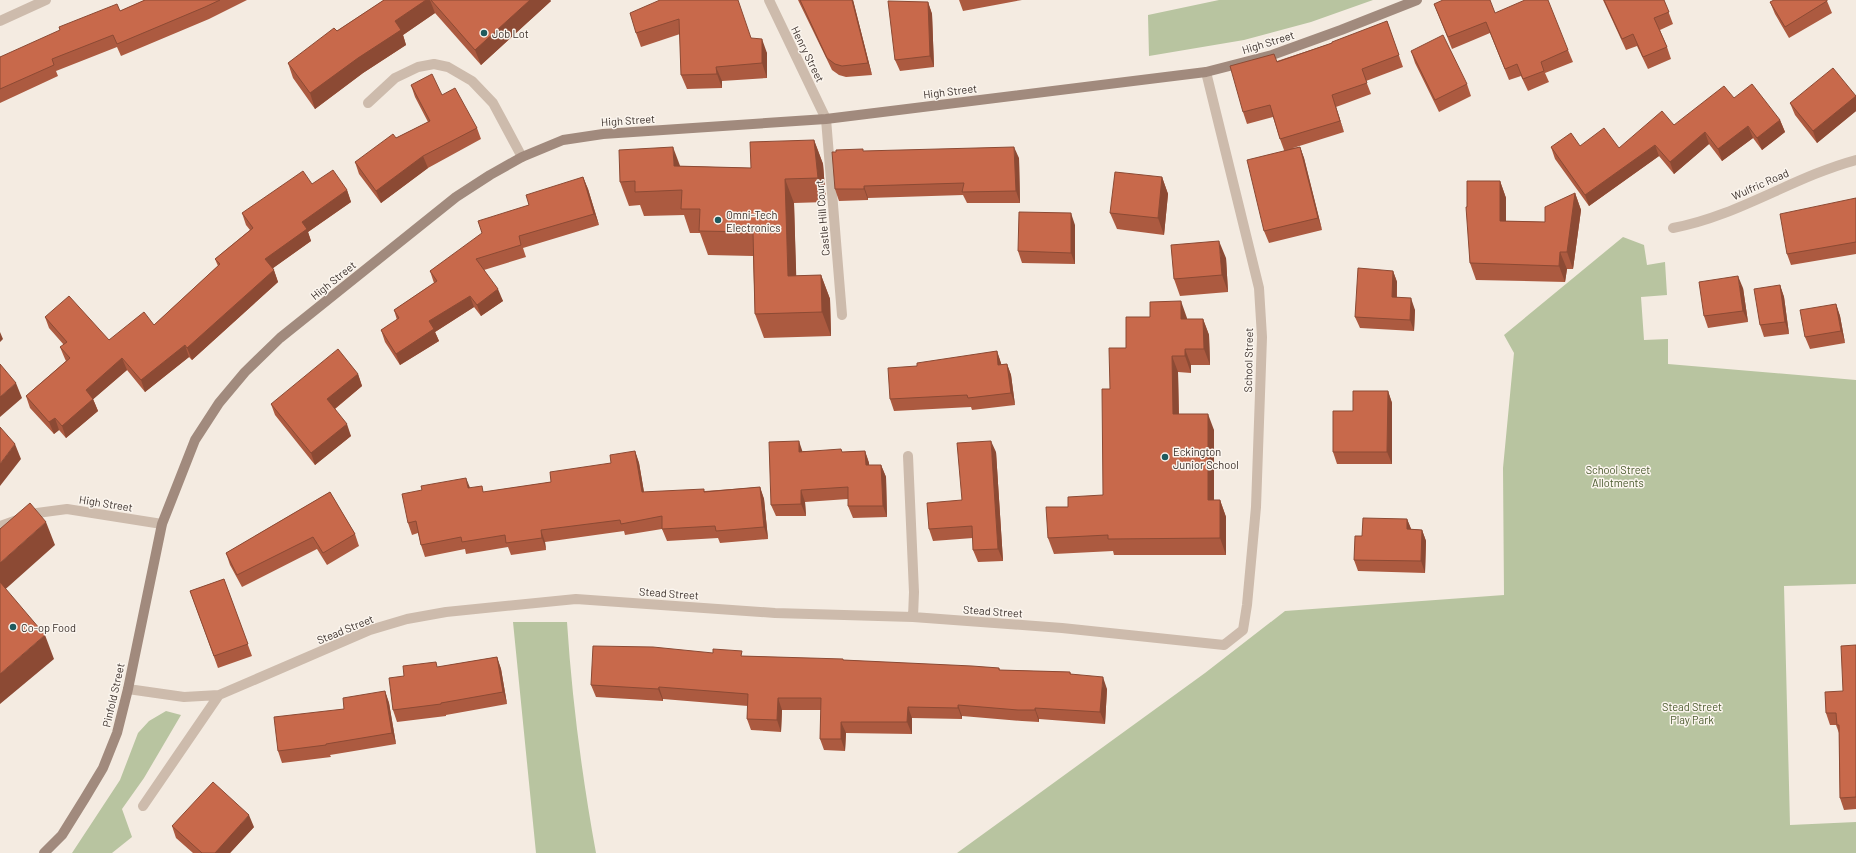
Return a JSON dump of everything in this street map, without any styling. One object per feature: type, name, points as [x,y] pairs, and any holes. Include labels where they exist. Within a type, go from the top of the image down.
[{"type":"main road","name":"High Street","points":[[162,524],[195,440],[219,403],[246,372],[280,338],[456,197],[522,157],[563,140],[603,134],[826,119],[1206,72],[1272,55],[1417,0]]},
{"type":"main road","name":"Pinfold Street","points":[[44,853],[62,835],[103,768],[117,733],[128,688],[162,524]]},
{"type":"street","points":[[0,21],[46,0]]},
{"type":"street","name":"Henry Street","points":[[769,0],[826,119]]},
{"type":"street","points":[[368,103],[395,78],[418,67],[434,64],[448,67],[472,81],[493,103],[522,157]]},
{"type":"street","name":"School Street","points":[[1206,72],[1259,288],[1262,337],[1256,507],[1248,605],[1243,630],[1224,645]]},
{"type":"street","name":"Castle Hill Court","points":[[826,119],[842,315]]},
{"type":"street","name":"Wulfric Road","points":[[1673,228],[1715,218],[1790,184],[1840,164],[1856,160]]},
{"type":"street","points":[[908,456],[914,592],[913,617]]},
{"type":"street","name":"High Street","points":[[0,526],[37,513],[67,509],[162,524]]},
{"type":"street","name":"Stead Street","points":[[128,688],[184,697],[219,695],[370,630],[407,619],[488,607],[576,598],[775,613],[913,617],[1062,628],[1224,645]]},
{"type":"street","points":[[143,806],[219,695]]},
{"type":"green space","points":[[1219,0],[1373,0],[1311,22],[1244,40],[1149,56],[1148,15]]},
{"type":"green space","points":[[1623,237],[1644,245],[1647,265],[1665,262],[1667,295],[1641,297],[1644,340],[1668,339],[1668,364],[1856,380],[1856,584],[1784,586],[1790,825],[1856,822],[1856,853],[957,853],[1205,673],[1285,611],[1504,595],[1503,468],[1514,353],[1504,335]]},
{"type":"green space","points":[[513,622],[567,622],[578,738],[596,853],[536,853]]},
{"type":"green space","points":[[166,711],[181,715],[144,778],[122,809],[132,837],[112,853],[72,853],[120,780],[138,733],[149,721]]},
{"type":"building","points":[[145,0],[220,0],[117,44],[113,35],[52,59],[54,65],[0,89],[0,57],[60,30],[59,27],[117,4],[120,11]]},
{"type":"building","points":[[384,0],[426,0],[395,21],[401,30],[358,58],[310,93],[288,63],[334,28],[337,31]]},
{"type":"building","points":[[431,0],[530,0],[475,50]]},
{"type":"building","points":[[660,0],[738,0],[751,38],[762,39],[762,63],[716,67],[717,74],[681,75],[679,19],[636,33],[630,13]]},
{"type":"building","points":[[800,0],[852,0],[868,63],[842,66],[835,64],[827,58]]},
{"type":"building","points":[[1443,0],[1490,0],[1495,13],[1525,0],[1548,0],[1568,50],[1541,62],[1544,71],[1523,79],[1517,64],[1505,69],[1486,22],[1448,37],[1434,4]]},
{"type":"building","points":[[1604,0],[1664,0],[1669,12],[1654,18],[1667,47],[1643,57],[1633,34],[1622,39]]},
{"type":"building","points":[[1774,0],[1827,1],[1785,27],[1770,2]]},
{"type":"building","points":[[888,1],[928,2],[930,56],[895,60]]},
{"type":"building","points":[[1387,21],[1399,55],[1362,69],[1367,83],[1332,95],[1340,121],[1280,139],[1270,105],[1243,112],[1230,66],[1274,54],[1277,62],[1332,43]]},
{"type":"building","points":[[1443,35],[1467,84],[1435,100],[1411,51]]},
{"type":"building","points":[[1833,68],[1856,96],[1813,131],[1790,103]]},
{"type":"building","points":[[432,74],[442,95],[455,88],[477,128],[423,156],[376,191],[355,162],[393,134],[396,138],[430,121],[411,85]]},
{"type":"building","points":[[1752,84],[1780,120],[1757,138],[1748,126],[1718,149],[1705,132],[1670,162],[1655,145],[1585,195],[1551,147],[1571,133],[1580,146],[1604,128],[1619,148],[1662,111],[1674,125],[1724,86],[1734,98]]},
{"type":"building","points":[[814,140],[818,178],[785,179],[788,276],[821,275],[822,312],[755,314],[753,232],[699,231],[700,209],[681,209],[682,190],[635,192],[635,181],[620,182],[619,150],[673,147],[674,166],[751,168],[750,142]]},
{"type":"building","points":[[1014,147],[1016,191],[962,192],[964,183],[864,186],[864,189],[835,189],[832,152],[836,152],[836,150],[863,149],[863,151]]},
{"type":"building","points":[[1300,147],[1318,218],[1264,231],[1247,160]]},
{"type":"building","points":[[333,170],[347,190],[302,222],[307,229],[265,259],[274,270],[187,348],[185,345],[141,380],[122,358],[86,390],[93,399],[62,426],[55,418],[49,422],[26,396],[70,358],[60,347],[67,342],[45,317],[69,296],[109,340],[144,312],[154,325],[220,264],[215,259],[253,228],[242,213],[303,171],[312,184]]},
{"type":"building","points":[[1115,172],[1162,177],[1158,218],[1110,213]]},
{"type":"building","points":[[583,177],[594,214],[519,236],[521,245],[476,259],[498,289],[477,305],[470,296],[429,321],[434,329],[396,354],[381,330],[399,318],[394,310],[437,281],[430,271],[482,233],[478,221],[529,205],[526,195]]},
{"type":"building","points":[[1467,181],[1500,181],[1500,221],[1545,222],[1545,207],[1575,193],[1567,252],[1560,252],[1559,266],[1470,263],[1466,207]]},
{"type":"building","points":[[1856,198],[1856,242],[1787,254],[1780,214]]},
{"type":"building","points":[[1019,212],[1071,213],[1071,253],[1018,251]]},
{"type":"building","points":[[1219,241],[1222,275],[1174,279],[1171,245]]},
{"type":"building","points":[[1358,268],[1393,271],[1392,297],[1411,298],[1410,320],[1355,317]]},
{"type":"building","points":[[1738,276],[1743,311],[1704,316],[1699,282]]},
{"type":"building","points":[[1780,285],[1785,322],[1760,325],[1754,289]]},
{"type":"building","name":"Eckington Junior School","points":[[1181,301],[1181,319],[1203,319],[1204,349],[1185,349],[1185,356],[1172,356],[1173,414],[1208,414],[1208,500],[1220,500],[1220,538],[1108,539],[1108,535],[1048,538],[1046,507],[1068,507],[1068,497],[1103,495],[1102,389],[1110,389],[1109,348],[1126,348],[1126,317],[1150,317],[1150,302]]},
{"type":"building","points":[[1836,304],[1841,331],[1805,337],[1800,310]]},
{"type":"building","points":[[338,349],[358,374],[327,399],[347,424],[311,453],[271,404]]},
{"type":"building","points":[[997,351],[998,365],[1007,364],[1011,393],[968,398],[967,395],[890,399],[888,368],[917,366],[917,363]]},
{"type":"building","points":[[0,364],[16,383],[0,397]]},
{"type":"building","points":[[1353,391],[1388,391],[1387,452],[1333,452],[1333,411],[1353,411]]},
{"type":"building","points":[[0,427],[15,444],[0,464]]},
{"type":"building","points":[[799,441],[799,452],[841,449],[842,452],[865,451],[866,465],[881,465],[883,506],[848,506],[848,487],[801,490],[801,504],[771,505],[769,442]]},
{"type":"building","points":[[991,441],[998,549],[973,550],[972,526],[929,529],[927,503],[962,500],[957,443]]},
{"type":"building","points":[[635,451],[642,492],[704,489],[704,492],[760,487],[764,527],[716,531],[715,526],[662,529],[662,516],[621,524],[620,520],[541,530],[542,538],[506,543],[505,535],[462,542],[461,537],[421,545],[416,521],[408,523],[402,494],[422,490],[421,486],[466,478],[468,488],[482,486],[483,492],[551,482],[550,472],[611,463],[610,455]]},
{"type":"building","points":[[330,492],[355,534],[323,553],[313,537],[237,575],[226,553]]},
{"type":"building","points":[[30,503],[46,522],[0,563],[0,529]]},
{"type":"building","points":[[1363,518],[1407,519],[1407,529],[1422,530],[1421,561],[1354,560],[1355,536],[1362,536]]},
{"type":"building","points":[[224,579],[248,644],[214,656],[190,591]]},
{"type":"building","points":[[0,582],[45,635],[0,674]]},
{"type":"building","points":[[1856,645],[1856,797],[1840,798],[1839,725],[1837,725],[1836,713],[1826,713],[1825,692],[1843,691],[1841,646]]},
{"type":"building","points":[[593,646],[653,647],[713,653],[713,649],[742,651],[741,656],[843,659],[972,666],[999,668],[999,670],[1070,672],[1070,674],[1103,677],[1100,712],[1035,708],[1035,710],[1018,710],[958,705],[958,708],[908,707],[907,722],[841,722],[841,739],[820,739],[821,698],[778,698],[777,720],[747,719],[748,694],[659,687],[658,689],[591,685]]},
{"type":"building","points":[[497,657],[503,692],[441,704],[393,710],[389,678],[404,676],[403,666],[436,662],[437,667]]},
{"type":"building","points":[[385,691],[392,733],[326,745],[278,751],[274,717],[344,709],[343,698]]},
{"type":"building","points":[[213,782],[249,815],[215,853],[202,853],[172,826]]},
{"type":"place","name":"Job Lot","points":[[484,33]]},
{"type":"place","name":"Omni-Tech Electronics","points":[[718,220]]},
{"type":"place","name":"Eckington Junior School","points":[[1165,457]]},
{"type":"place","name":"Co-op Food","points":[[13,627]]},
{"type":"park label","name":"School Street Allotments","points":[[1618,475]]},
{"type":"park label","name":"Stead Street Play Park","points":[[1692,712]]}]
